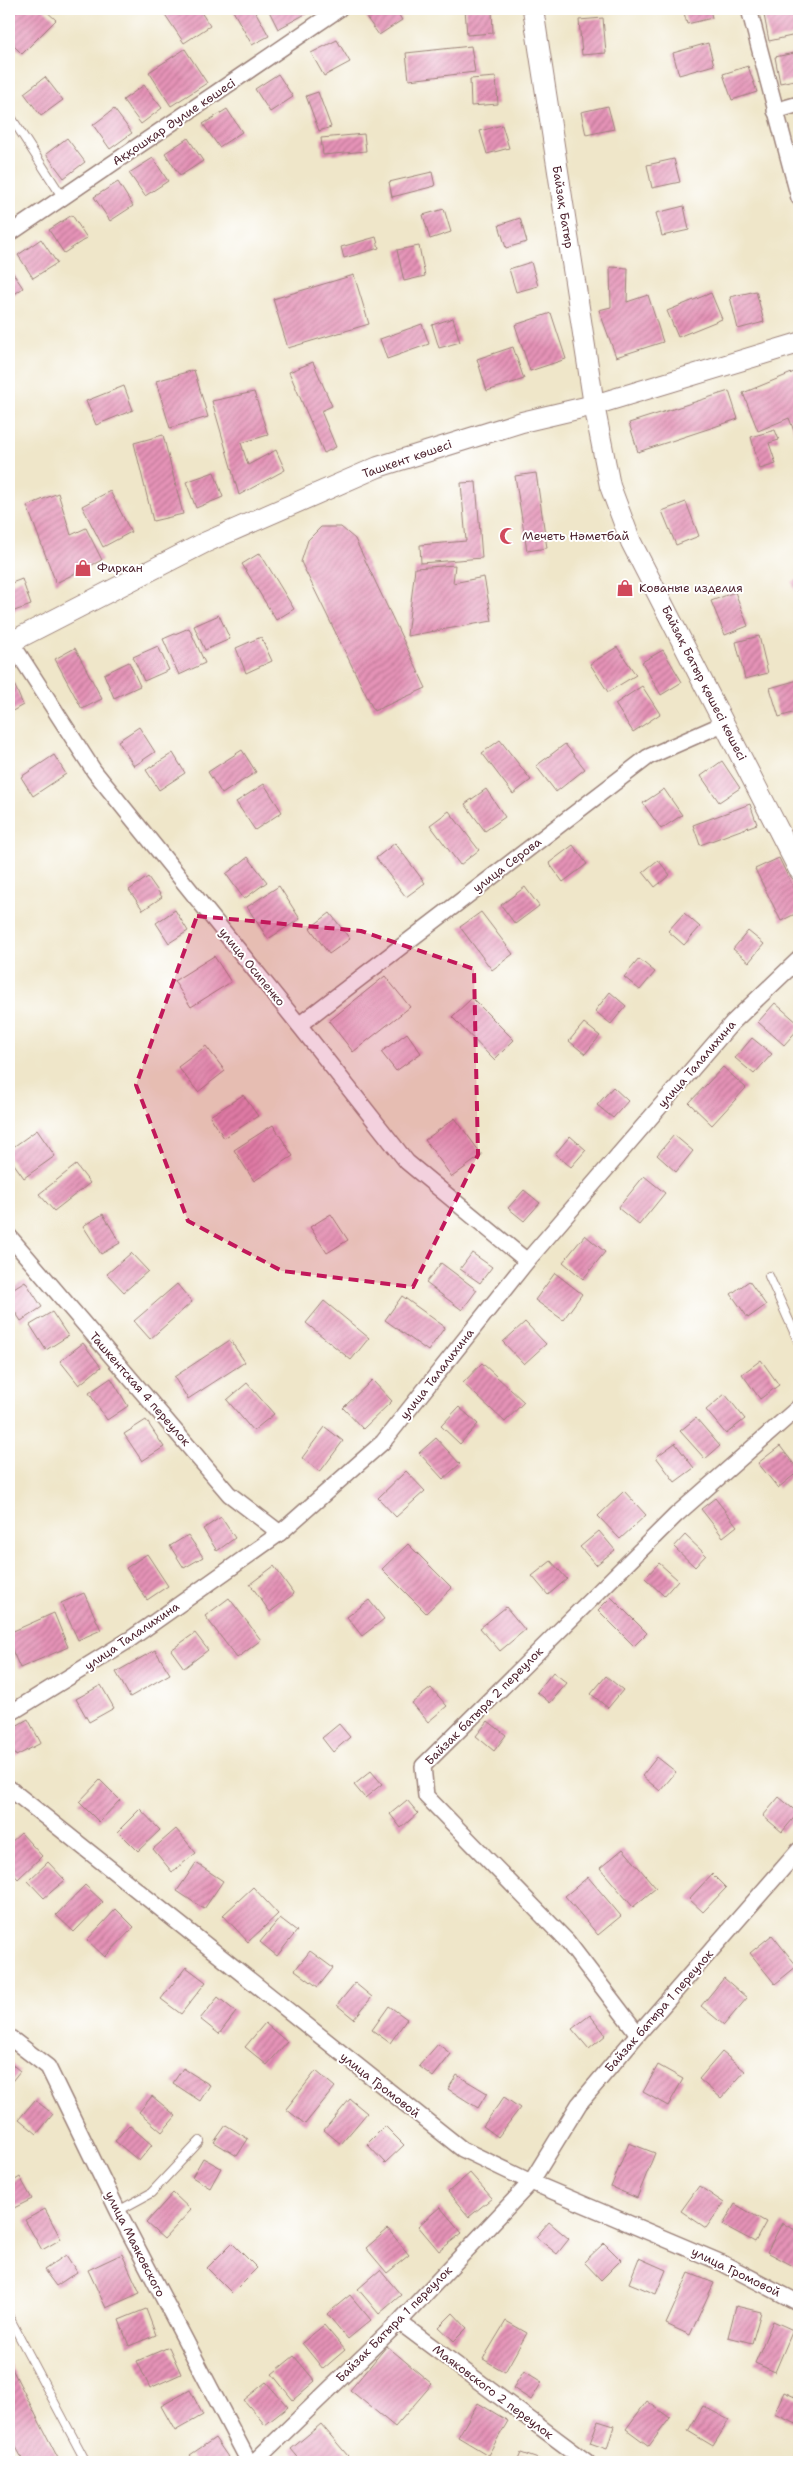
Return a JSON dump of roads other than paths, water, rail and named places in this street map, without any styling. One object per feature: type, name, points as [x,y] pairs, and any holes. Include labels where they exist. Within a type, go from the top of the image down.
[{"type":"main road","name":"Байзақ Батыр","points":[[533,9],[594,405]]},
{"type":"main road","name":"Ташкент көшесі","points":[[10,642],[204,543],[378,467],[522,422],[594,405],[799,343]]},
{"type":"main road","name":"Байзақ Батыр қөшесі көшесі","points":[[594,405],[610,486],[631,542],[799,870]]},
{"type":"street","name":"Аққошқар Әулие көшесі","points":[[9,234],[339,9]]},
{"type":"street","points":[[749,9],[799,198]]},
{"type":"street","points":[[775,110],[799,104]]},
{"type":"street","name":"улица Осипенко","points":[[10,642],[94,771],[299,1024],[407,1162],[527,1261]]},
{"type":"street","name":"улица Серова","points":[[299,1024],[648,757],[725,723]]},
{"type":"street","name":"улица Талалихина","points":[[9,1714],[129,1640],[280,1533],[383,1442],[527,1261],[732,1023],[799,959]]},
{"type":"street","name":"Ташкентская 4 переулок","points":[[9,1236],[230,1494],[280,1533]]},
{"type":"street","name":"Байзак батыра 2 переулок","points":[[638,2034],[567,1941],[426,1796],[423,1766],[676,1515],[799,1407]]},
{"type":"street","name":"улица Громовой","points":[[9,1788],[462,2149],[531,2182],[722,2263],[799,2304]]},
{"type":"street","name":"Байзак батыра 1 переулок","points":[[531,2182],[579,2104],[799,1850]]},
{"type":"street","name":"улица Маяковского","points":[[9,2037],[48,2067],[118,2211],[249,2462]]},
{"type":"street","name":"Байзак Батыра 1 переулок","points":[[254,2462],[399,2322],[531,2182]]},
{"type":"street","name":"Маяковского 2 переулок","points":[[399,2322],[587,2462]]},
{"type":"lane","points":[[9,114],[64,198]]},
{"type":"lane","points":[[768,1276],[799,1343]]},
{"type":"lane","points":[[118,2211],[151,2193],[200,2141]]},
{"type":"lane","points":[[9,2317],[86,2462]]},
{"type":"place","name":"Мечеть Нәметбай","points":[[508,536]]},
{"type":"place","name":"Фиркан","points":[[83,568]]},
{"type":"place","name":"Кованые изделия","points":[[625,588]]}]
